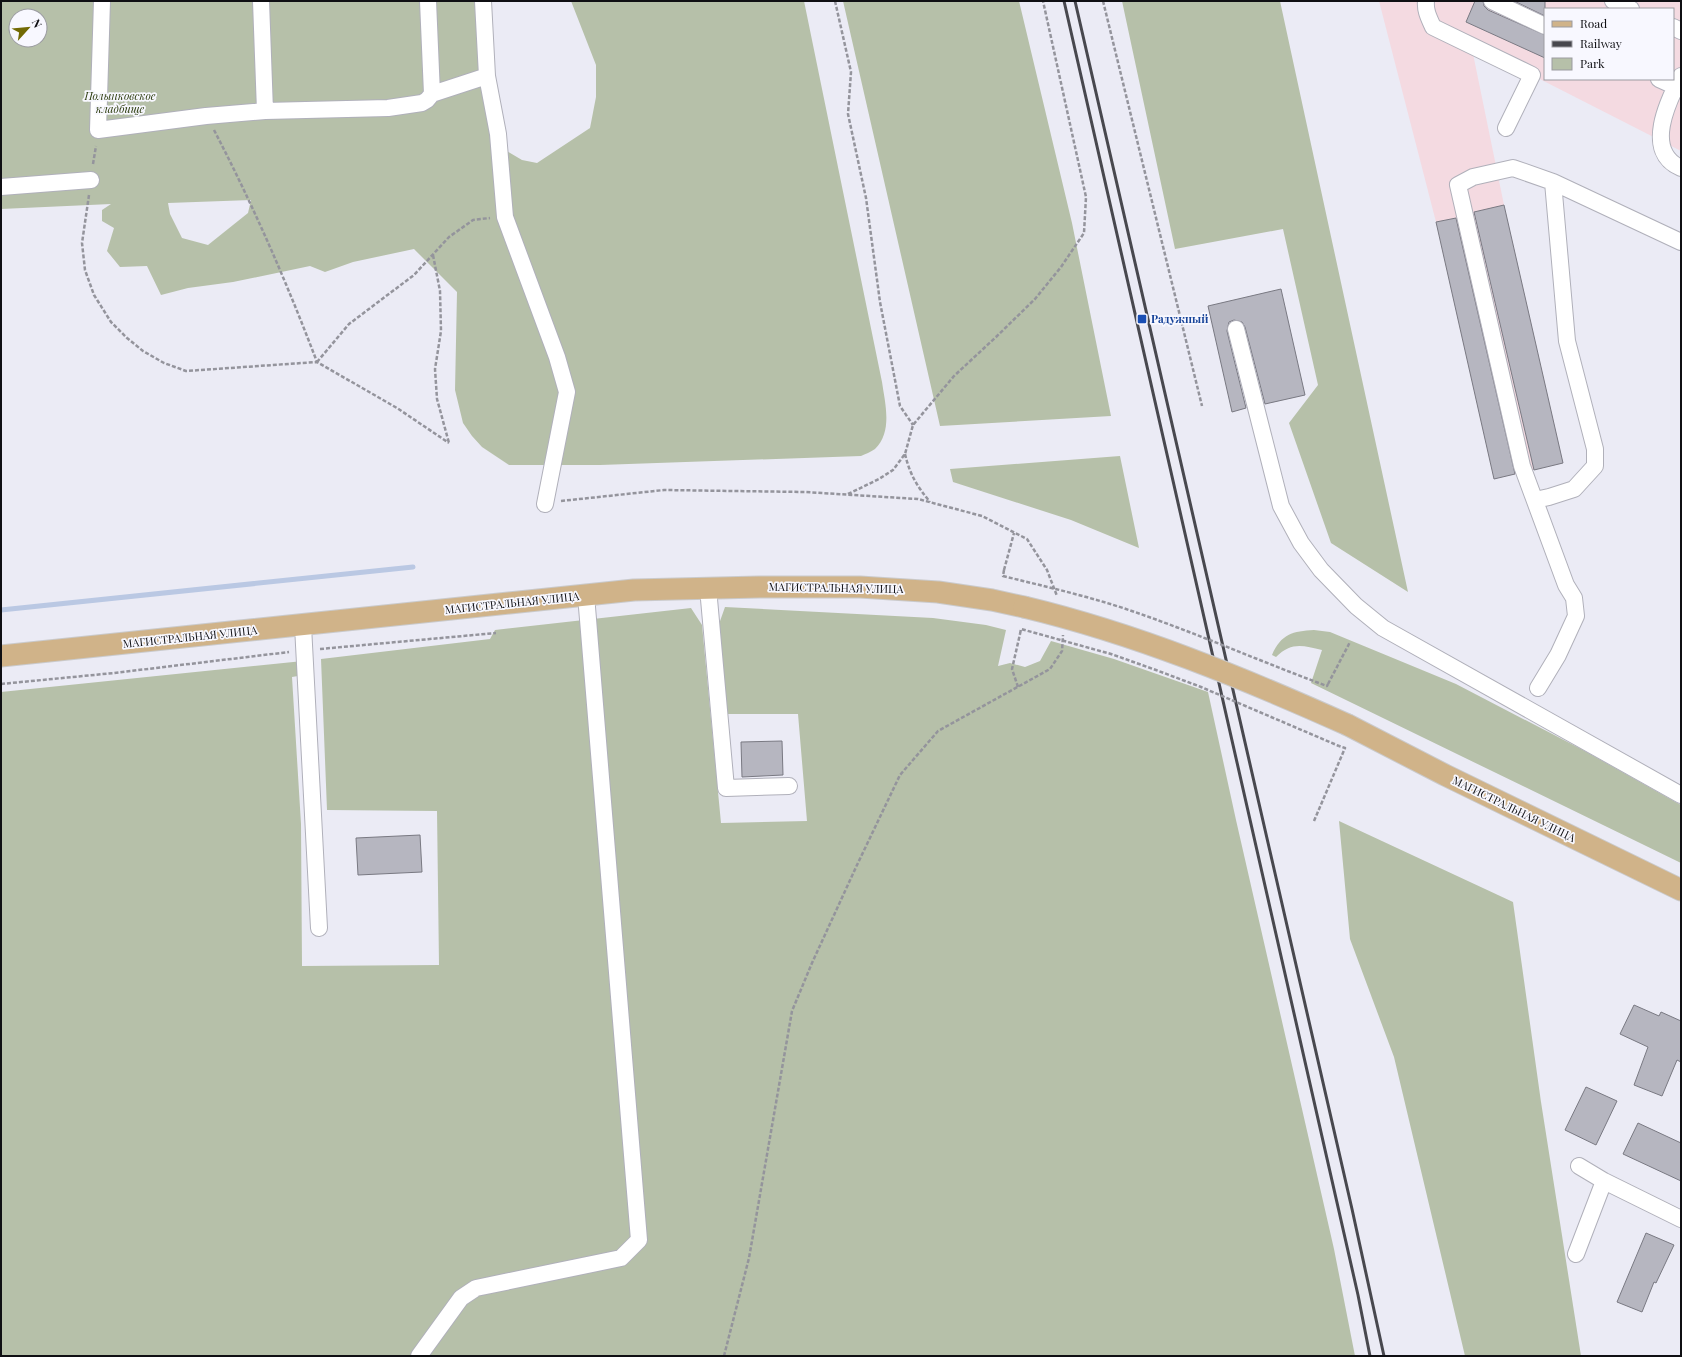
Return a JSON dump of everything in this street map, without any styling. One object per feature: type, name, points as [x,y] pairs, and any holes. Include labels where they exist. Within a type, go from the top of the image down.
[{"type":"main road","name":"МАГИСТРАЛЬНАЯ УЛИЦА","points":[[1,656],[303,626],[634,590],[860,587],[938,592],[992,600],[1074,619],[1210,666],[1286,697],[1348,725],[1445,775],[1681,890]]},
{"type":"street","points":[[102,1],[98,130],[206,116],[265,111],[388,108],[422,103],[432,94],[487,76]]},
{"type":"street","points":[[261,1],[265,111]]},
{"type":"street","points":[[428,1],[432,94]]},
{"type":"street","points":[[483,1],[487,76],[498,134],[505,217],[557,357],[567,392],[545,504]]},
{"type":"street","points":[[1426,1],[1425,7],[1433,27],[1532,75],[1506,128]]},
{"type":"street","points":[[1492,1],[1544,26]]},
{"type":"street","points":[[1613,1],[1630,8]]},
{"type":"street","points":[[1663,80],[1679,84],[1664,113],[1661,128],[1664,150],[1672,164],[1681,168]]},
{"type":"street","points":[[1538,688],[1558,655],[1576,616],[1574,598],[1566,585],[1522,466],[1458,185],[1473,177],[1513,168],[1552,182],[1681,242]]},
{"type":"street","points":[[1,187],[91,180]]},
{"type":"street","points":[[1535,500],[1574,489],[1595,466],[1595,449],[1567,341],[1552,182]]},
{"type":"street","points":[[1236,329],[1281,506],[1300,543],[1321,570],[1356,606],[1383,628],[1681,795]]},
{"type":"street","points":[[708,588],[726,788],[789,786]]},
{"type":"street","points":[[419,1356],[461,1298],[476,1288],[621,1258],[640,1240],[586,595]]},
{"type":"street","points":[[303,626],[319,928]]},
{"type":"street","points":[[1579,1166],[1604,1181],[1681,1219]]},
{"type":"street","points":[[1576,1254],[1604,1181]]},
{"type":"path","points":[[835,1],[851,72],[848,114],[866,198],[880,302],[900,406],[913,425]]},
{"type":"path","points":[[847,494],[879,479],[892,470],[905,454],[913,425],[954,376],[1035,299],[1061,267],[1084,233],[1086,197],[1043,1]]},
{"type":"path","points":[[1103,1],[1202,406]]},
{"type":"path","points":[[206,116],[240,179],[298,313],[317,362]]},
{"type":"path","points":[[98,130],[82,243],[85,270],[94,295],[111,322],[143,351],[164,363],[186,371],[317,362],[397,408],[449,443],[437,399],[435,369],[441,331],[440,290],[433,255]]},
{"type":"path","points":[[317,362],[349,324],[414,275],[449,237],[473,220],[505,217]]},
{"type":"path","points":[[905,454],[908,469],[917,486],[931,503]]},
{"type":"path","points":[[545,504],[568,500],[664,490],[805,492],[918,499],[982,516],[1026,539],[1047,570],[1058,597]]},
{"type":"path","points":[[1014,533],[1003,576],[1078,594],[1123,608],[1327,686],[1350,642]]},
{"type":"path","points":[[1018,687],[1012,669],[1021,629],[1119,657],[1201,687],[1344,748],[1314,821]]},
{"type":"path","points":[[724,1356],[749,1258],[792,1011],[812,963],[900,775],[938,732],[1050,669],[1062,651],[1063,631]]},
{"type":"path","points":[[1,684],[496,632]]},
{"type":"shaded area","points":[[1379,1],[1681,1],[1681,151],[1471,44],[1504,205],[1563,463],[1494,479],[1436,222]]},
{"type":"green space","name":"Полынковское кладбище","points":[[1,1],[490,1],[500,147],[522,160],[537,163],[590,128],[596,97],[596,65],[571,1],[804,1],[882,382],[886,408],[886,426],[884,434],[881,442],[875,449],[861,456],[600,465],[509,465],[482,447],[463,423],[455,390],[457,292],[414,249],[353,262],[325,272],[310,266],[233,282],[188,288],[161,295],[147,266],[120,267],[107,251],[114,228],[102,221],[102,210],[111,204],[1,209]],"holes":[[[251,200],[248,213],[208,245],[182,238],[170,214],[168,203]]]},
{"type":"green space","points":[[843,1],[1019,1],[1072,223],[1111,416],[940,426]]},
{"type":"green space","points":[[1122,1],[1280,1],[1408,592],[1331,543],[1289,423],[1318,385],[1283,229],[1175,249]]},
{"type":"green space","points":[[1120,456],[1139,548],[1071,520],[953,482],[950,469]]},
{"type":"green space","points":[[725,607],[933,618],[986,625],[1006,630],[998,666],[1010,663],[1025,667],[1040,661],[1051,641],[1114,659],[1208,692],[1334,1249],[1355,1356],[1,1356],[1,692],[303,661],[304,675],[292,677],[301,824],[302,966],[439,965],[437,811],[327,810],[321,659],[490,639],[495,630],[691,608],[702,625],[721,823],[807,821],[798,714],[726,714],[719,624]]},
{"type":"green space","points":[[1314,630],[1330,632],[1456,684],[1583,750],[1681,805],[1681,863],[1311,683],[1322,650],[1297,646],[1281,652],[1276,657],[1272,655],[1279,642],[1288,635],[1300,631]]},
{"type":"green space","points":[[1339,821],[1513,902],[1541,1102],[1581,1356],[1465,1356],[1394,1057],[1350,939]]},
{"type":"building","points":[[1475,1],[1483,1],[1484,6],[1488,10],[1544,35],[1544,58],[1466,22]]},
{"type":"building","points":[[1514,1],[1545,1],[1544,16]]},
{"type":"building","points":[[1504,205],[1563,463],[1534,470],[1474,212]]},
{"type":"building","points":[[1456,218],[1515,474],[1494,479],[1436,222]]},
{"type":"building","points":[[1281,289],[1305,395],[1265,404],[1245,327],[1242,322],[1234,320],[1229,322],[1227,331],[1246,408],[1232,412],[1208,306]]},
{"type":"building","points":[[782,741],[783,775],[742,777],[741,742]]},
{"type":"building","points":[[420,835],[422,872],[358,875],[356,838]]},
{"type":"building","points":[[1634,1005],[1659,1016],[1661,1012],[1681,1021],[1681,1062],[1677,1060],[1662,1096],[1634,1085],[1648,1047],[1620,1034]]},
{"type":"building","points":[[1586,1087],[1617,1101],[1596,1145],[1565,1130]]},
{"type":"building","points":[[1638,1123],[1681,1143],[1681,1181],[1623,1154]]},
{"type":"building","points":[[1646,1233],[1674,1245],[1656,1283],[1654,1282],[1642,1312],[1617,1302]]},
{"type":"waterway","points":[[1,610],[413,567]]},
{"type":"railway","points":[[1064,1],[1358,1295],[1370,1356]]},
{"type":"railway","points":[[1075,1],[1352,1209],[1384,1356]]},
{"type":"place","name":"Радужный","points":[[1142,319]]}]
